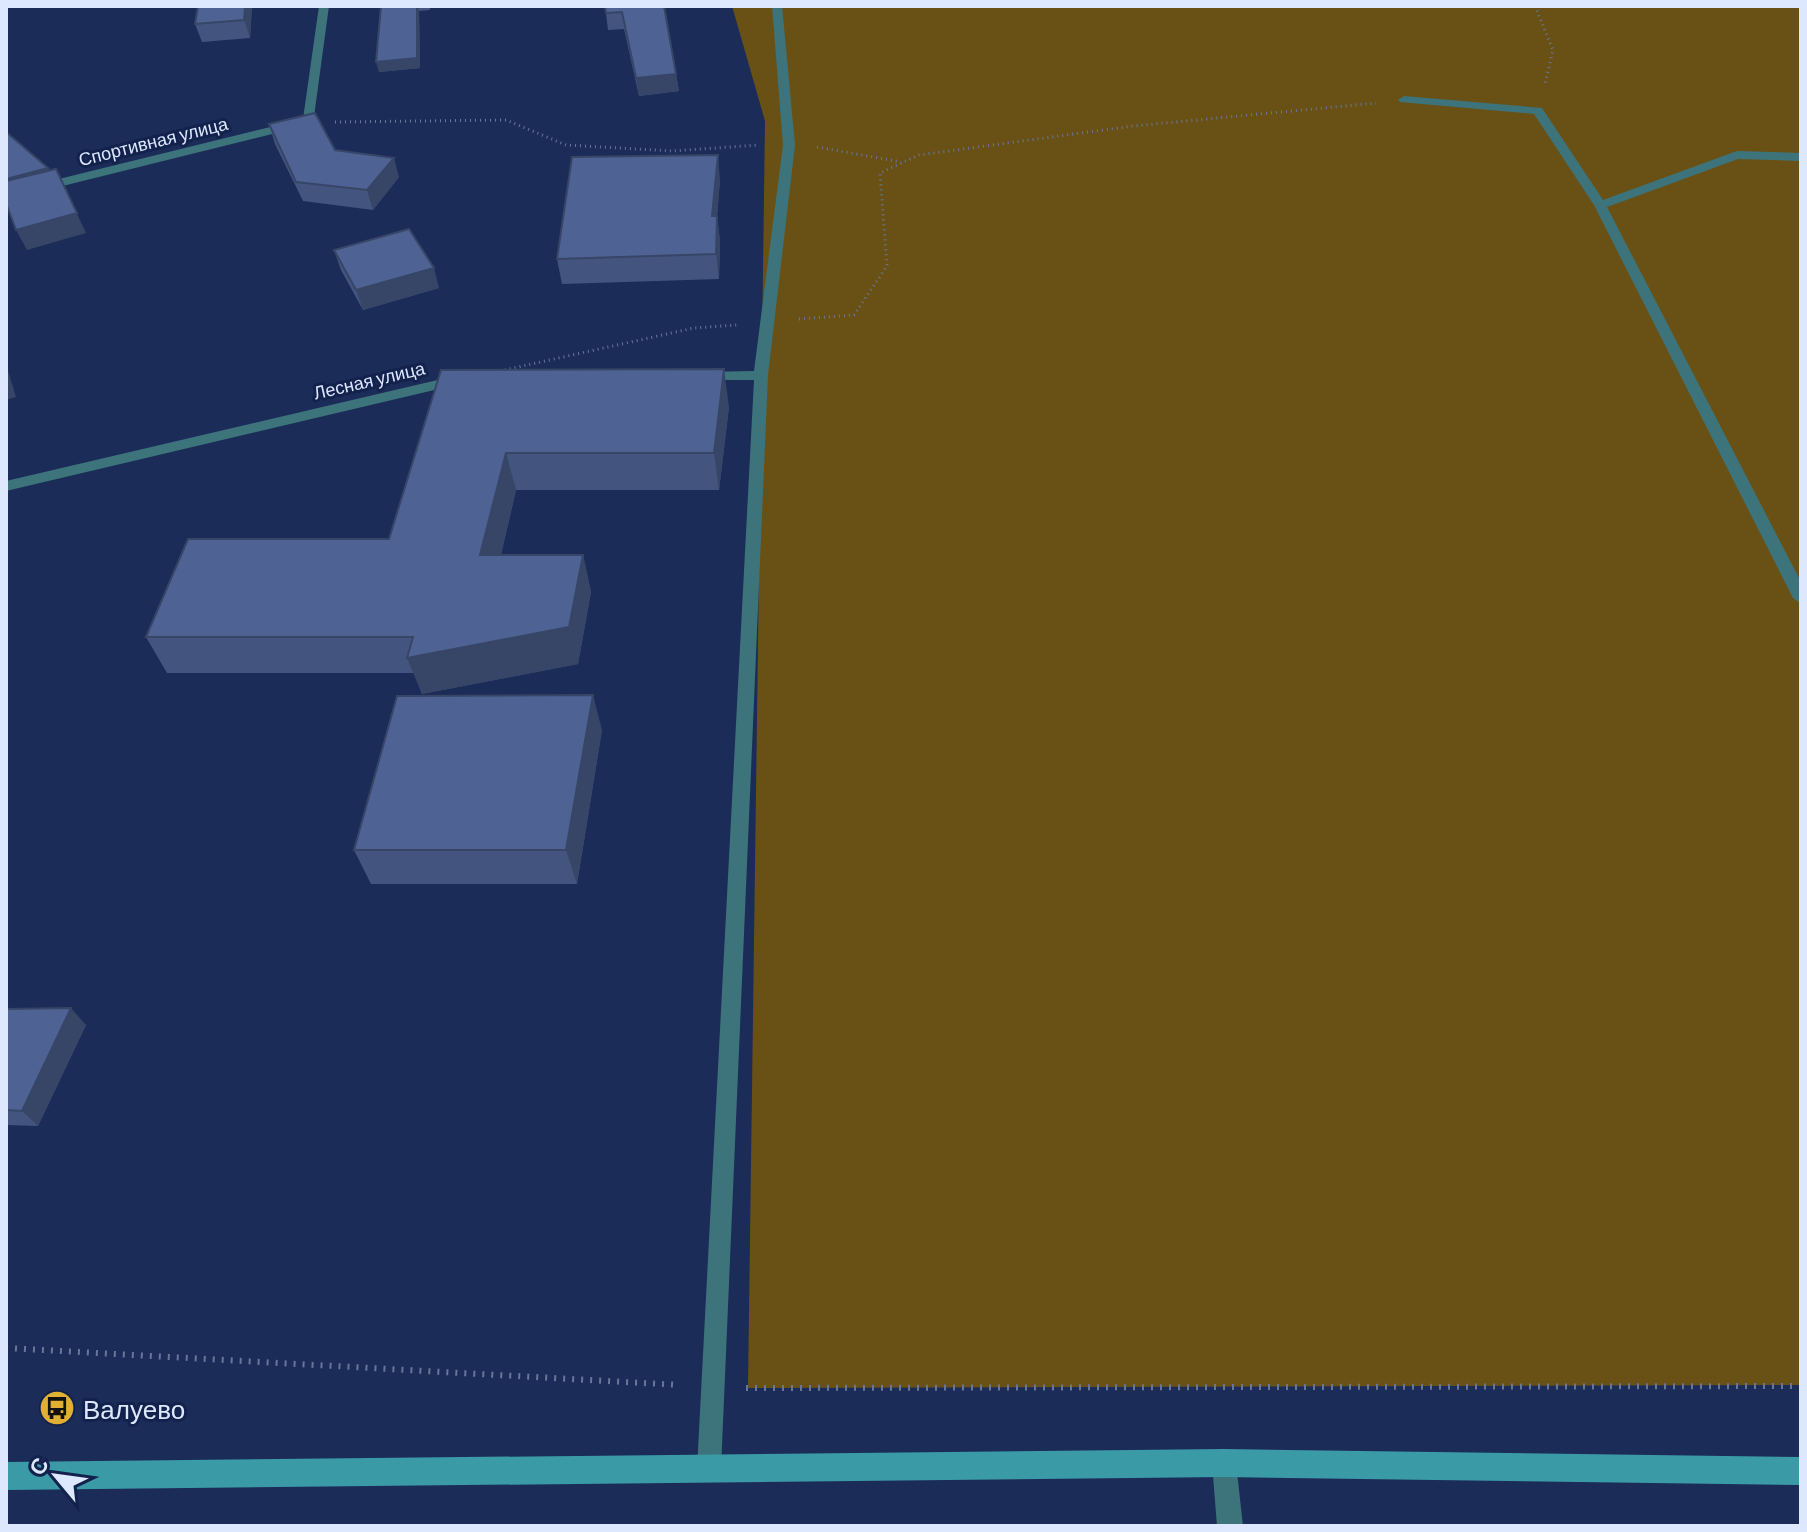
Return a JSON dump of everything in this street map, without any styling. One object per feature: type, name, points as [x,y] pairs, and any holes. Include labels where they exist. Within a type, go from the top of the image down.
[{"type":"street","points":[[6,1476],[1224,1463],[1801,1471]]},
{"type":"lane","points":[[309,121],[324,6]]},
{"type":"lane","points":[[709,1469],[761,375],[789,145],[777,6]]},
{"type":"lane","points":[[1404,100],[1538,111],[1600,205],[1801,598]]},
{"type":"lane","name":"Спортивная улица","points":[[6,196],[309,121]]},
{"type":"lane","points":[[1600,205],[1737,155],[1801,157]]},
{"type":"lane","points":[[682,377],[761,375]]},
{"type":"lane","name":"Лесная улица","points":[[6,486],[468,380]]},
{"type":"lane","points":[[1224,1463],[1230,1526]]},
{"type":"path","points":[[1535,6],[1553,50],[1538,111]]},
{"type":"path","points":[[468,380],[694,328],[854,315],[887,266],[880,173],[919,155],[1133,126],[1404,100]]},
{"type":"path","points":[[309,121],[398,124],[506,120],[566,145],[672,151],[789,145],[902,162]]},
{"type":"path","points":[[6,1348],[713,1386],[1801,1386]]},
{"type":"shaded area","points":[[732,6],[1801,6],[1801,1385],[748,1388],[765,121]]},
{"type":"building","points":[[198,6],[245,6],[244,20],[195,24]]},
{"type":"building","points":[[381,6],[417,6],[417,58],[376,62]]},
{"type":"building","points":[[605,6],[664,6],[676,74],[636,78],[622,12],[606,13]]},
{"type":"building","points":[[315,113],[335,150],[394,158],[367,190],[296,182],[269,124]]},
{"type":"building","points":[[6,132],[48,168],[6,179]]},
{"type":"building","points":[[718,155],[712,216],[717,216],[716,254],[557,259],[572,157]]},
{"type":"building","points":[[56,169],[77,213],[16,230],[6,203],[6,181]]},
{"type":"building","points":[[409,229],[434,268],[356,290],[334,250]]},
{"type":"building","points":[[724,369],[714,453],[506,453],[480,555],[583,555],[569,627],[407,658],[413,637],[146,637],[188,539],[389,539],[441,370]]},
{"type":"building","points":[[593,695],[566,850],[354,850],[397,696]]},
{"type":"building","points":[[71,1008],[22,1111],[6,1110],[6,1009]]},
{"type":"place","name":"Валуево","points":[[57,1408]]}]
